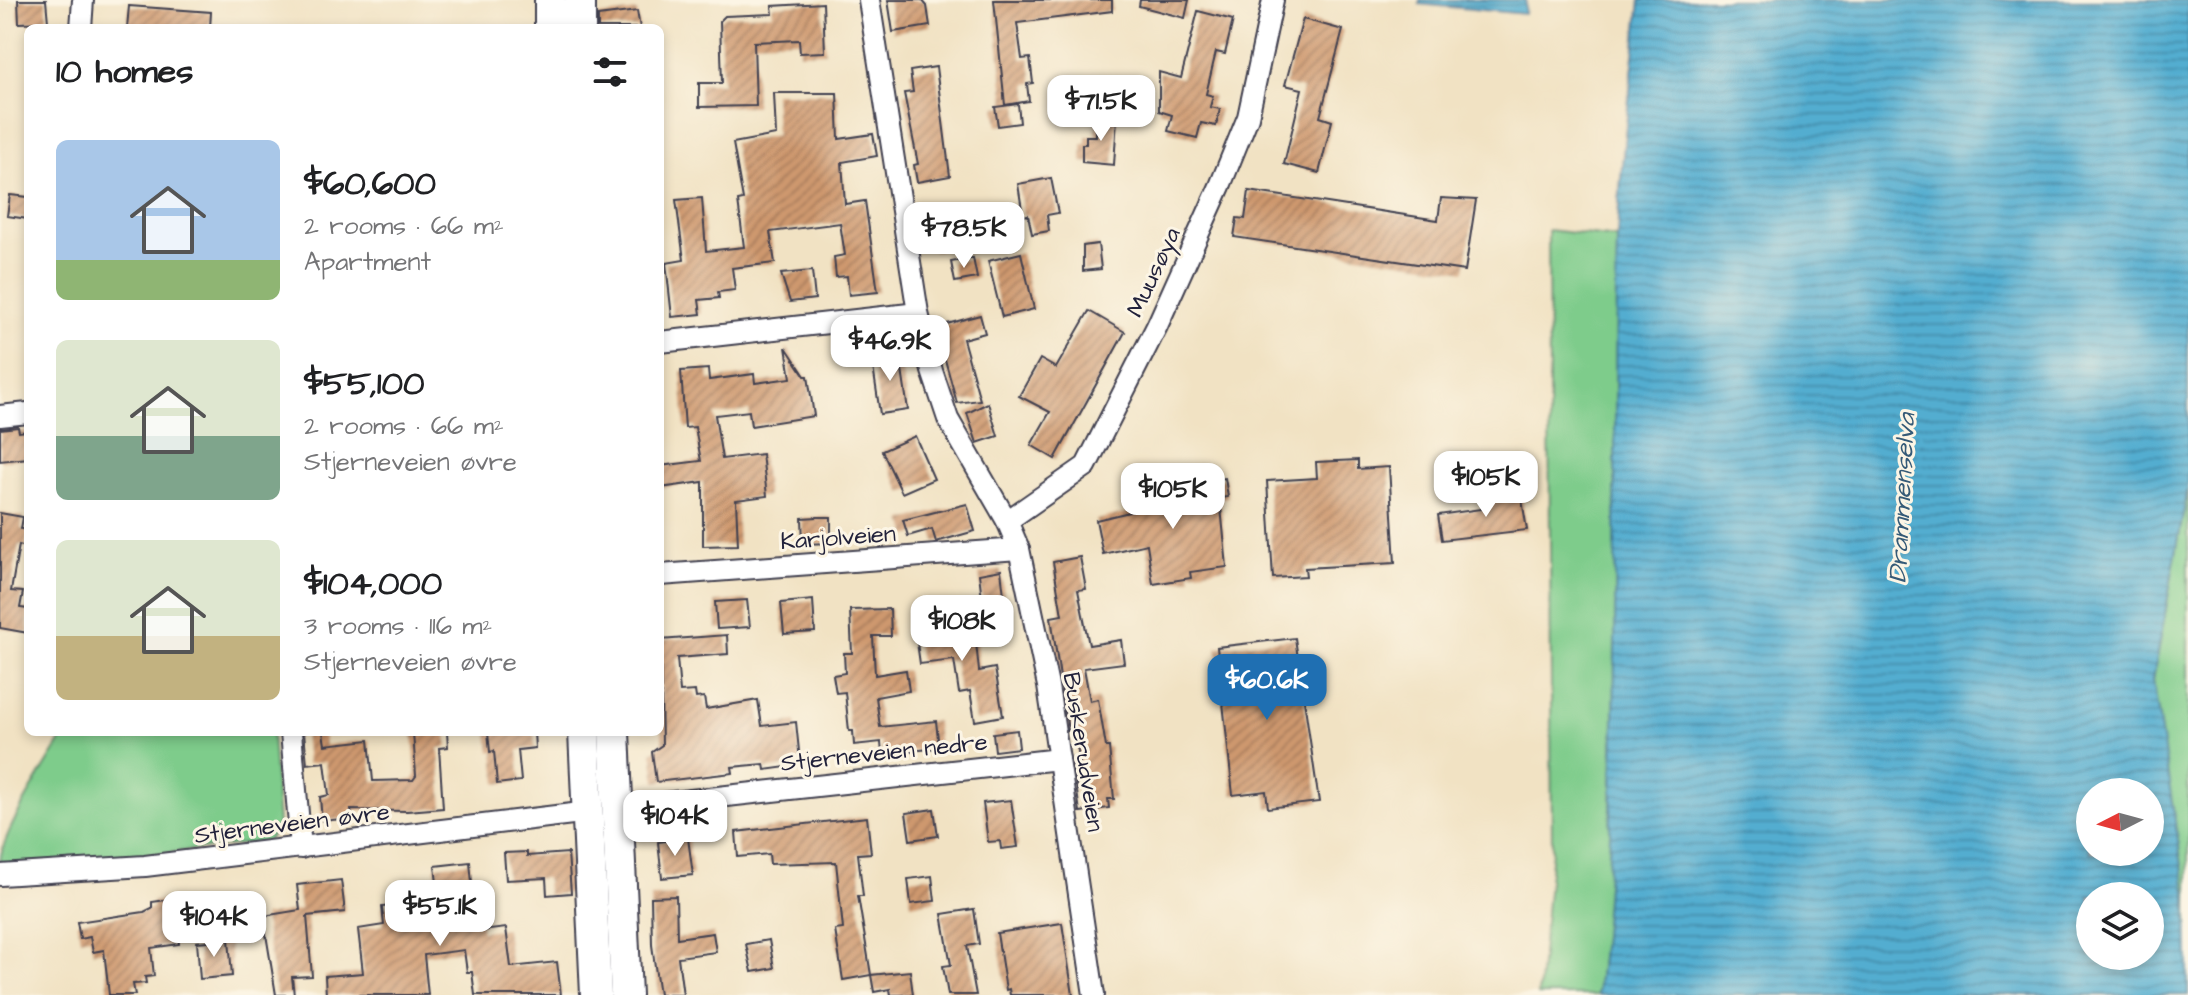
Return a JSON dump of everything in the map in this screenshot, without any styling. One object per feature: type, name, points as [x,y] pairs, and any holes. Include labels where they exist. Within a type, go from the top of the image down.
[{"type":"main road","points":[[550,0],[550,24]]},
{"type":"main road","points":[[580,0],[580,24]]},
{"type":"main road","points":[[584,736],[596,995]]},
{"type":"main road","points":[[614,736],[626,995]]},
{"type":"street","points":[[81,24],[83,0]]},
{"type":"street","name":"Buskerudveien","points":[[869,0],[918,313],[948,419],[1007,521],[1019,549],[1059,759],[1094,995]]},
{"type":"street","name":"Muusøya","points":[[1007,521],[1086,466],[1157,326],[1248,117],[1273,0]]},
{"type":"street","points":[[664,342],[918,313]]},
{"type":"street","points":[[0,416],[24,413]]},
{"type":"street","name":"Karjolveien","points":[[664,575],[1019,549]]},
{"type":"street","points":[[291,736],[301,848]]},
{"type":"street","name":"Stjerneveien nedre","points":[[619,808],[1059,759]]},
{"type":"street","name":"Stjerneveien øvre","points":[[0,875],[86,872],[589,812]]},
{"type":"green space","points":[[1548,230],[1617,238],[1616,664],[1608,896],[1597,995],[1538,995],[1552,850]]},
{"type":"green space","points":[[2188,487],[2188,925],[2153,680]]},
{"type":"green space","points":[[64,736],[272,736],[278,824],[268,841],[52,867],[0,863],[8,834]]},
{"type":"water","points":[[1420,0],[1526,0],[1525,14],[1419,4]]},
{"type":"water","name":"Drammenselva","points":[[1640,0],[2188,0],[2188,487],[2153,680],[2187,897],[2188,995],[1597,995],[1606,901],[1614,713],[1615,335],[1623,151]]},
{"type":"building","points":[[18,0],[46,0],[48,22],[19,23]]},
{"type":"building","points":[[888,0],[922,0],[927,6],[930,26],[893,32]]},
{"type":"building","points":[[994,0],[1112,0],[1112,11],[1017,23],[1022,59],[1030,58],[1033,83],[1027,84],[1029,101],[1005,105]]},
{"type":"building","points":[[1140,0],[1189,0],[1185,18],[1139,6]]},
{"type":"building","points":[[823,3],[825,52],[800,53],[799,40],[754,42],[756,106],[699,107],[699,83],[722,83],[720,21],[725,16],[773,14],[772,6]]},
{"type":"building","points":[[129,6],[211,12],[210,24],[127,24]]},
{"type":"building","points":[[637,11],[639,24],[598,24],[598,16]]},
{"type":"building","points":[[1198,11],[1233,20],[1225,54],[1216,52],[1206,94],[1213,96],[1210,107],[1220,109],[1216,126],[1201,123],[1197,138],[1168,131],[1172,115],[1159,111],[1159,72],[1181,78]]},
{"type":"building","points":[[1303,19],[1343,30],[1320,117],[1332,121],[1319,173],[1284,164],[1302,89],[1285,85]]},
{"type":"building","points":[[936,67],[950,176],[917,182],[914,165],[918,164],[904,93],[913,92],[910,71]]},
{"type":"building","points":[[774,93],[837,93],[839,139],[873,134],[877,156],[842,162],[845,204],[865,201],[878,292],[849,295],[847,276],[836,277],[834,257],[845,255],[840,223],[770,232],[775,263],[732,268],[735,290],[718,292],[719,298],[699,300],[701,314],[672,317],[666,263],[684,260],[676,200],[702,198],[706,251],[744,247],[738,201],[743,200],[733,143],[776,135]]},
{"type":"building","points":[[1018,104],[1020,123],[998,126],[995,107]]},
{"type":"building","points":[[1096,118],[1117,118],[1114,165],[1082,162],[1082,144],[1086,144],[1086,136],[1096,136]]},
{"type":"building","points":[[1051,178],[1058,213],[1047,215],[1049,231],[1032,234],[1028,215],[1023,216],[1018,184]]},
{"type":"building","points":[[1249,191],[1438,220],[1441,198],[1476,200],[1465,271],[1234,237],[1237,218],[1245,219]]},
{"type":"building","points":[[10,195],[24,197],[24,218],[7,216]]},
{"type":"building","points":[[957,220],[961,246],[933,251],[929,225]]},
{"type":"building","points":[[1098,244],[1101,269],[1083,271],[1083,246]]},
{"type":"building","points":[[1021,253],[1034,309],[1002,317],[988,261]]},
{"type":"building","points":[[973,258],[977,278],[955,282],[951,262]]},
{"type":"building","points":[[812,271],[815,299],[790,302],[781,274]]},
{"type":"building","points":[[1089,311],[1125,332],[1055,459],[1031,445],[1050,412],[1019,396],[1040,359],[1056,368]]},
{"type":"building","points":[[980,315],[985,333],[963,339],[980,400],[957,403],[936,327]]},
{"type":"building","points":[[786,347],[808,376],[814,416],[751,426],[749,411],[715,415],[722,459],[762,454],[767,496],[736,500],[738,545],[703,546],[703,482],[664,487],[664,466],[701,461],[695,427],[685,428],[681,371],[708,369],[709,380],[754,374],[755,383],[791,378]]},
{"type":"building","points":[[899,350],[908,410],[880,414],[872,360],[884,359],[882,352]]},
{"type":"building","points":[[988,403],[998,436],[977,443],[967,413]]},
{"type":"building","points":[[18,427],[19,432],[24,431],[24,458],[0,461],[0,429]]},
{"type":"building","points":[[915,436],[934,479],[902,493],[882,451]]},
{"type":"building","points":[[1358,460],[1358,469],[1389,467],[1395,563],[1305,568],[1306,576],[1273,578],[1267,481],[1317,478],[1316,462]]},
{"type":"building","points":[[1225,478],[1228,497],[1220,498],[1227,567],[1190,572],[1191,578],[1153,584],[1147,544],[1103,554],[1096,520],[1142,509],[1140,494],[1204,485],[1203,481]]},
{"type":"building","points":[[1521,494],[1527,530],[1442,540],[1438,515],[1488,508],[1487,499]]},
{"type":"building","points":[[967,504],[975,531],[936,542],[932,529],[908,536],[903,520]]},
{"type":"building","points":[[0,513],[23,517],[21,529],[24,529],[24,546],[19,545],[11,591],[23,592],[20,608],[24,608],[24,632],[0,628]]},
{"type":"building","points":[[831,517],[831,543],[803,544],[802,518]]},
{"type":"building","points":[[1080,557],[1086,589],[1078,590],[1089,645],[1121,640],[1124,663],[1084,668],[1090,701],[1098,699],[1106,747],[1109,747],[1114,799],[1108,799],[1109,808],[1080,812],[1073,764],[1080,763],[1074,730],[1068,731],[1051,617],[1062,615],[1053,562]]},
{"type":"building","points":[[1001,570],[1004,595],[982,598],[979,574]]},
{"type":"building","points":[[747,600],[750,627],[717,629],[715,602]]},
{"type":"building","points":[[813,600],[815,632],[784,634],[781,603]]},
{"type":"building","points":[[890,609],[891,636],[873,636],[875,675],[906,670],[909,691],[876,697],[880,727],[936,721],[939,748],[882,754],[881,742],[854,745],[853,731],[849,731],[845,692],[836,693],[833,675],[845,673],[844,653],[852,653],[850,610]]},
{"type":"building","points":[[973,614],[979,671],[995,668],[1003,716],[975,721],[970,691],[959,693],[954,660],[920,664],[915,628],[957,622],[956,616]]},
{"type":"building","points":[[727,635],[728,654],[677,658],[680,692],[695,691],[696,698],[704,697],[706,709],[758,700],[762,726],[796,722],[800,761],[793,762],[794,766],[765,770],[764,764],[732,767],[733,773],[656,782],[652,752],[662,745],[664,736],[664,640]]},
{"type":"building","points":[[1295,638],[1319,802],[1268,808],[1266,791],[1233,795],[1217,647]]},
{"type":"building","points":[[1017,730],[1019,748],[995,751],[993,733]]},
{"type":"building","points":[[304,736],[324,736],[325,745],[369,740],[373,781],[413,780],[416,776],[413,736],[447,736],[448,747],[439,748],[443,808],[351,810],[352,818],[322,821],[320,797],[329,795],[325,762],[307,764]]},
{"type":"building","points":[[488,736],[534,736],[535,748],[518,750],[521,781],[497,784],[494,751],[490,752]]},
{"type":"building","points":[[1011,800],[1018,847],[1001,849],[1000,841],[988,842],[983,803]]},
{"type":"building","points":[[934,809],[938,836],[910,840],[906,813]]},
{"type":"building","points":[[867,817],[871,853],[858,854],[863,896],[858,896],[871,975],[843,980],[835,930],[843,929],[836,862],[770,864],[769,854],[738,857],[736,832]]},
{"type":"building","points":[[688,838],[693,875],[662,878],[658,842]]},
{"type":"building","points":[[527,852],[527,856],[568,853],[571,893],[547,895],[546,878],[506,880],[504,853]]},
{"type":"building","points":[[470,862],[476,920],[480,919],[482,931],[506,928],[511,967],[557,962],[561,995],[475,995],[472,972],[467,972],[464,950],[424,955],[428,995],[326,995],[325,976],[363,973],[358,929],[384,925],[382,907],[439,900],[435,866]]},
{"type":"building","points":[[932,876],[935,901],[911,904],[908,879]]},
{"type":"building","points":[[341,880],[345,912],[307,916],[312,976],[292,977],[294,995],[276,995],[263,916],[300,910],[297,885]]},
{"type":"building","points":[[676,896],[677,938],[713,933],[716,952],[678,957],[683,995],[659,995],[652,945],[651,897]]},
{"type":"building","points":[[173,899],[179,944],[151,948],[154,976],[145,977],[146,983],[133,984],[135,995],[109,995],[104,950],[93,952],[90,937],[80,939],[77,922],[144,912],[152,908],[152,902]]},
{"type":"building","points":[[974,909],[979,944],[967,946],[976,995],[948,995],[943,966],[951,965],[942,914]]},
{"type":"building","points":[[1062,923],[1073,995],[1010,995],[1009,989],[1006,990],[997,933]]},
{"type":"building","points":[[229,939],[232,976],[200,979],[197,942]]},
{"type":"building","points":[[769,940],[774,968],[752,972],[746,944]]},
{"type":"building","points":[[910,971],[913,995],[891,995],[890,989],[874,992],[871,975]]}]
